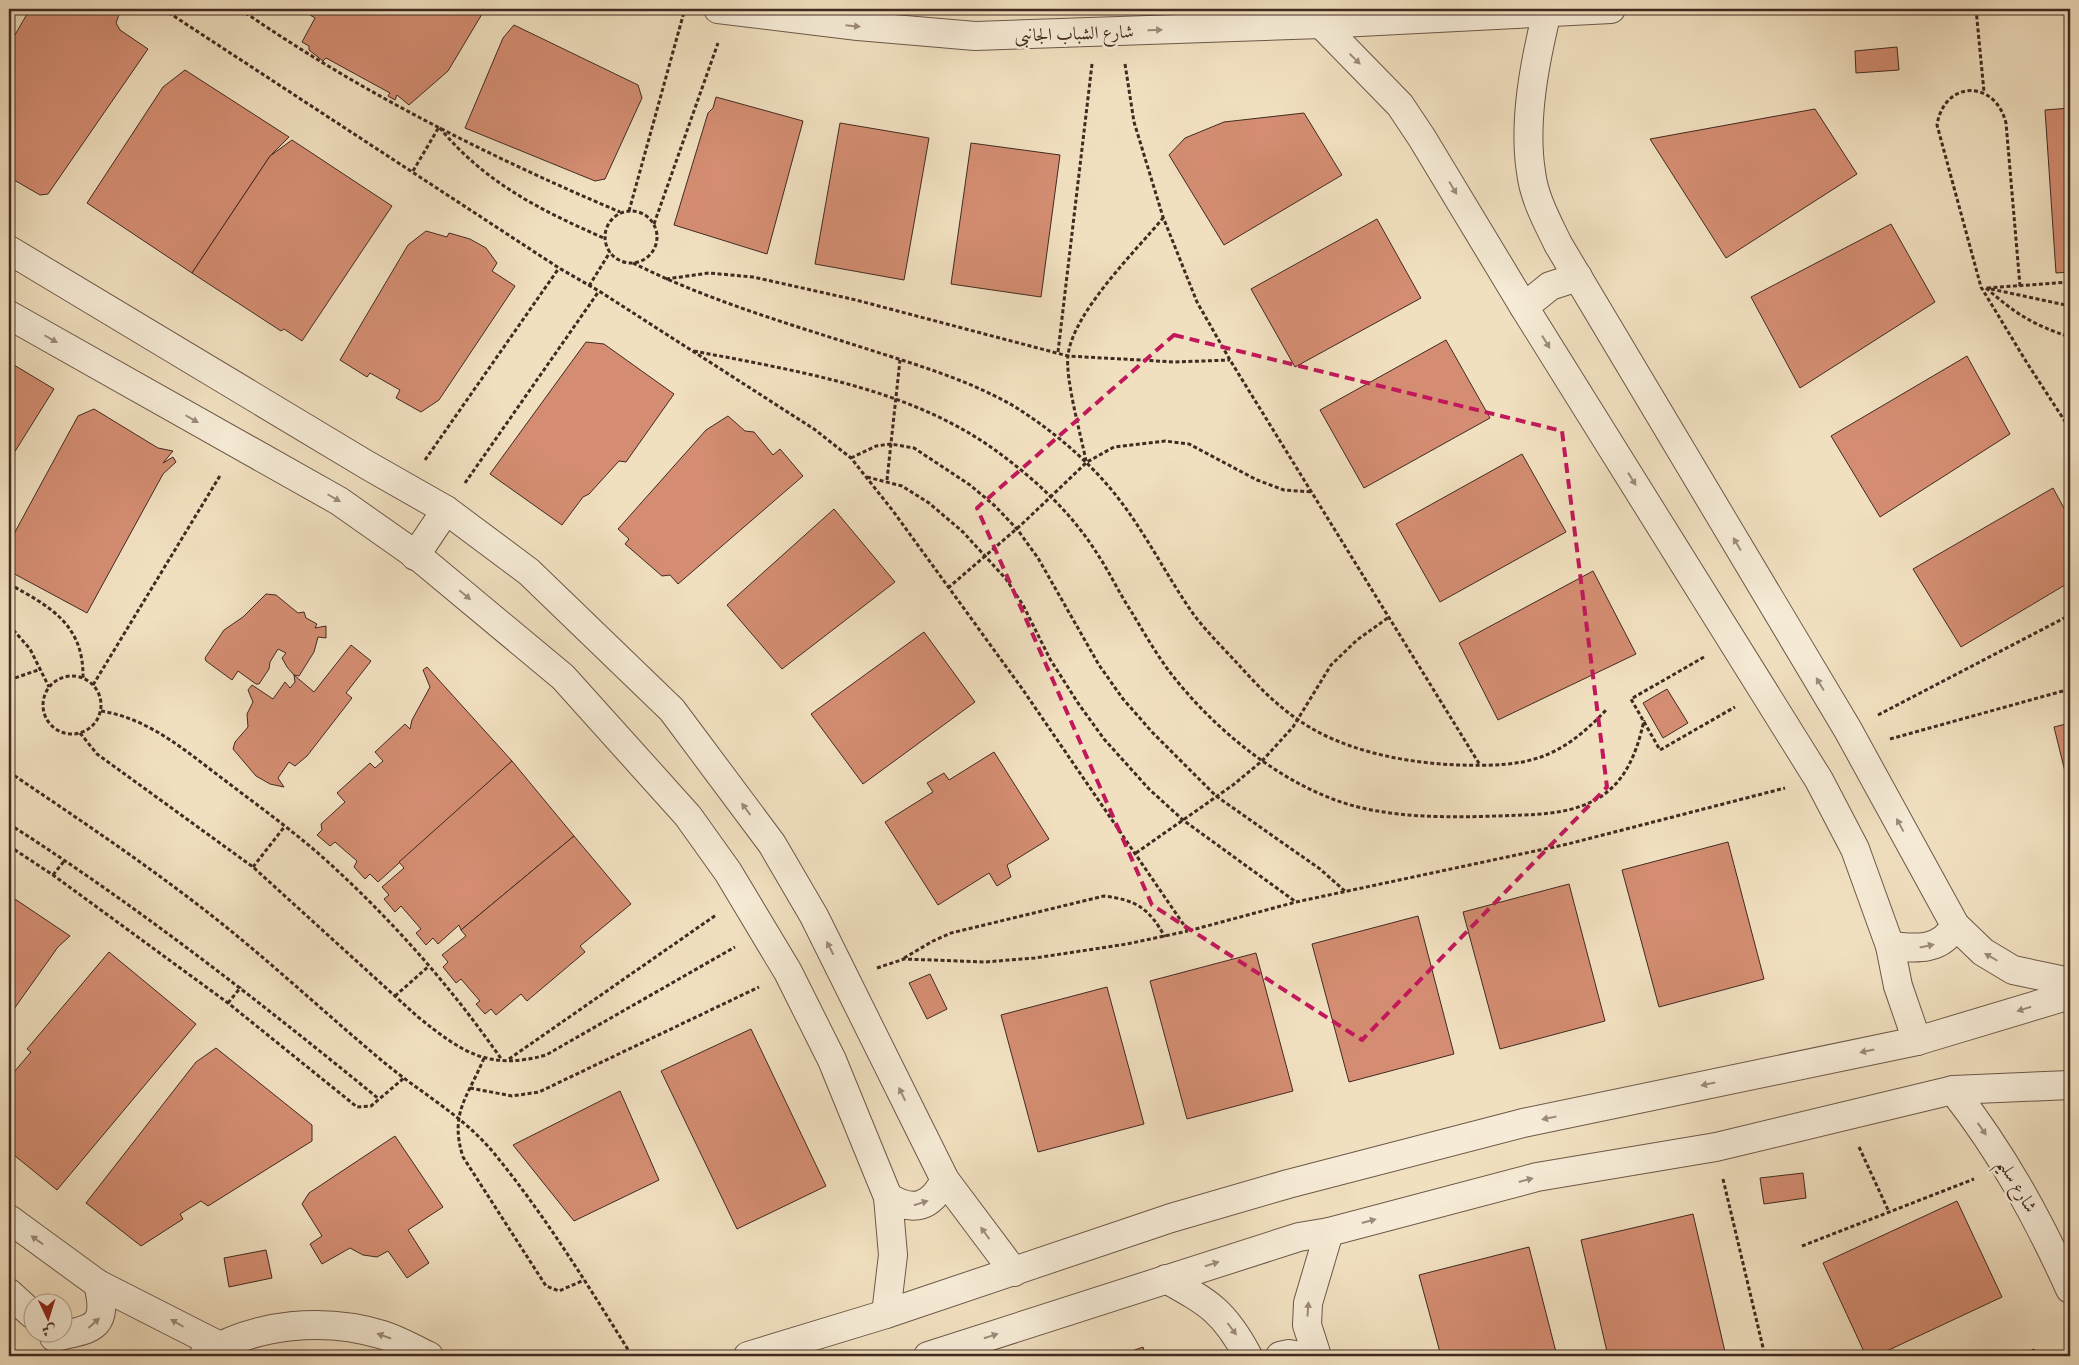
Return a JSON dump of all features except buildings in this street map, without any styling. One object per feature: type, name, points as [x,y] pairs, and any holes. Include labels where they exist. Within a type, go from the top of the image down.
[{"type":"street","name":"شارع الشباب الجانبى","points":[[724,10],[858,26],[975,36],[1321,24],[1611,9]]},
{"type":"street","points":[[1547,12],[1532,84],[1531,172],[1542,211],[1558,244],[1853,739],[1955,925],[1984,952],[2014,970],[2070,982]]},
{"type":"street","points":[[1321,24],[1400,105],[1819,780],[1855,849],[1890,946],[1898,986],[1917,1041]]},
{"type":"street","points":[[9,250],[366,465],[446,510],[529,572],[672,710],[772,844],[814,916],[945,1180],[1014,1272]]},
{"type":"street","points":[[1524,307],[1550,286],[1578,277]]},
{"type":"street","points":[[9,314],[339,501],[420,558],[563,677],[688,816],[743,896],[788,972],[832,1060],[888,1197],[893,1255],[886,1314]]},
{"type":"street","points":[[415,556],[446,510]]},
{"type":"street","points":[[1890,946],[1912,949],[1936,944],[1950,935],[1955,925]]},
{"type":"street","points":[[748,1356],[886,1314],[1171,1218],[1414,1150],[1523,1123],[1917,1041],[2070,995]]},
{"type":"street","points":[[928,1356],[1299,1237],[1329,1232],[1538,1177],[1716,1147],[1953,1090],[2070,1084]]},
{"type":"street","name":"شارع سليم","points":[[1953,1090],[1982,1129],[2038,1219],[2070,1288]]},
{"type":"street","points":[[888,1197],[903,1206],[916,1206],[934,1199],[945,1180]]},
{"type":"street","points":[[9,1219],[98,1284],[211,1351],[273,1328],[329,1324],[384,1335],[429,1356]]},
{"type":"street","points":[[1318,1356],[1307,1325],[1308,1303],[1329,1232]]},
{"type":"street","points":[[1166,1279],[1208,1303],[1221,1315],[1238,1338],[1248,1356]]},
{"type":"street","points":[[72,1335],[91,1327],[99,1319],[103,1308],[98,1284]]},
{"type":"street","points":[[9,1293],[22,1305]]},
{"type":"street","points":[[1280,1356],[1289,1354],[1301,1356]]},
{"type":"path","points":[[163,9],[559,268],[599,291],[814,430],[850,458],[866,476],[1021,687],[1136,852],[1188,931]]},
{"type":"path","points":[[240,9],[350,79],[438,128],[528,173],[620,212],[639,212],[648,216],[654,224],[657,234],[656,244],[652,254],[643,260],[633,263]]},
{"type":"path","points":[[629,211],[684,9]]},
{"type":"path","points":[[1976,9],[1984,92]]},
{"type":"path","points":[[654,224],[724,10]]},
{"type":"path","points":[[1058,352],[1096,31]]},
{"type":"path","points":[[1123,31],[1126,79],[1134,122],[1164,217],[1197,302],[1230,360],[1314,492],[1480,765]]},
{"type":"path","points":[[2020,286],[2006,123],[2003,110],[1995,100],[1984,92],[1970,90],[1952,97],[1939,112],[1936,125],[1981,287],[2026,363],[2070,429]]},
{"type":"path","points":[[413,171],[438,128]]},
{"type":"path","points":[[438,128],[463,156],[498,184],[532,204],[606,239]]},
{"type":"path","points":[[620,212],[611,220],[606,229],[606,244],[616,259],[633,263],[665,279],[719,300],[961,381],[1010,404],[1038,423],[1086,462],[1111,489],[1196,617],[1256,684],[1297,720],[1348,744],[1382,755],[1431,764],[1509,765],[1536,760],[1563,748],[1586,731],[1606,710]]},
{"type":"path","points":[[1086,462],[1070,377],[1068,356],[1075,333],[1090,305],[1164,217]]},
{"type":"path","points":[[589,286],[610,252]]},
{"type":"path","points":[[407,487],[559,268]]},
{"type":"path","points":[[665,279],[709,273],[753,277],[856,300],[1068,356],[1175,362],[1230,360]]},
{"type":"path","points":[[1986,288],[2070,282]]},
{"type":"path","points":[[1981,287],[2070,306]]},
{"type":"path","points":[[1986,288],[2023,318],[2045,329],[2070,336]]},
{"type":"path","points":[[446,510],[599,291]]},
{"type":"path","points":[[691,351],[780,368],[896,399],[937,416],[994,450],[1052,496],[1075,522],[1098,555],[1126,605],[1170,672],[1215,722],[1262,761],[1321,795],[1360,808],[1403,814],[1439,816],[1545,814],[1587,804],[1609,791],[1624,777],[1633,759],[1644,720]]},
{"type":"path","points":[[887,480],[900,360]]},
{"type":"path","points":[[948,588],[1017,529],[1086,462],[1114,447],[1165,440],[1189,444],[1257,480],[1284,490],[1314,492]]},
{"type":"path","points":[[850,458],[862,450],[891,444],[914,448],[942,465],[995,506],[1017,529],[1048,573],[1099,665],[1123,699],[1216,796],[1320,869],[1346,892]]},
{"type":"path","points":[[94,685],[238,445]]},
{"type":"path","points":[[866,476],[887,480],[902,486],[929,503],[963,532],[1006,579],[1023,604],[1050,659],[1104,739],[1148,789],[1183,820],[1296,902]]},
{"type":"path","points":[[9,584],[55,612],[68,625],[79,642],[84,660],[83,678]]},
{"type":"path","points":[[1853,739],[2070,615]]},
{"type":"path","points":[[1136,852],[1183,820],[1262,761],[1297,720],[1331,665],[1357,640],[1389,617]]},
{"type":"path","points":[[9,625],[30,649],[50,687]]},
{"type":"path","points":[[1733,641],[1631,699],[1660,750],[1764,691]]},
{"type":"path","points":[[9,680],[41,669]]},
{"type":"path","points":[[71,676],[83,678],[94,685],[101,702],[101,711],[96,720],[80,733],[68,734],[57,730],[48,721],[44,710],[44,697],[50,687],[59,679],[71,676]]},
{"type":"path","points":[[1853,739],[2070,689]]},
{"type":"path","points":[[101,711],[133,719],[167,737],[285,826],[327,861],[373,905],[429,966],[475,1020],[503,1060]]},
{"type":"path","points":[[80,733],[97,754],[253,868],[446,1039],[468,1053],[484,1058],[503,1060],[534,1058],[558,1050],[763,931]]},
{"type":"path","points":[[9,772],[144,864],[212,916],[404,1078],[470,1128],[493,1152],[584,1280],[632,1356]]},
{"type":"path","points":[[904,959],[1006,961],[1165,937],[1296,902],[1568,844],[1819,780]]},
{"type":"path","points":[[9,824],[66,860],[241,987],[379,1099]]},
{"type":"path","points":[[253,868],[285,826]]},
{"type":"path","points":[[9,846],[54,874],[228,1003],[351,1103],[364,1108],[370,1106],[404,1078]]},
{"type":"path","points":[[54,874],[66,860]]},
{"type":"path","points":[[508,1060],[743,896]]},
{"type":"path","points":[[846,980],[904,959],[933,941],[951,934],[1104,896],[1124,898],[1142,906],[1156,920],[1165,937]]},
{"type":"path","points":[[396,996],[429,966]]},
{"type":"path","points":[[228,1003],[241,987]]},
{"type":"path","points":[[470,1088],[512,1096],[538,1092],[749,992]]},
{"type":"path","points":[[484,1058],[457,1118],[458,1141],[463,1157],[546,1286],[559,1291],[584,1280]]},
{"type":"path","points":[[1844,1115],[1889,1212]]},
{"type":"path","points":[[1716,1147],[1765,1356]]},
{"type":"path","points":[[1802,1246],[2006,1166]]},
{"type":"highlighted area","points":[[1174,335],[1562,431],[1607,787],[1362,1040],[1152,905],[977,508]]}]
